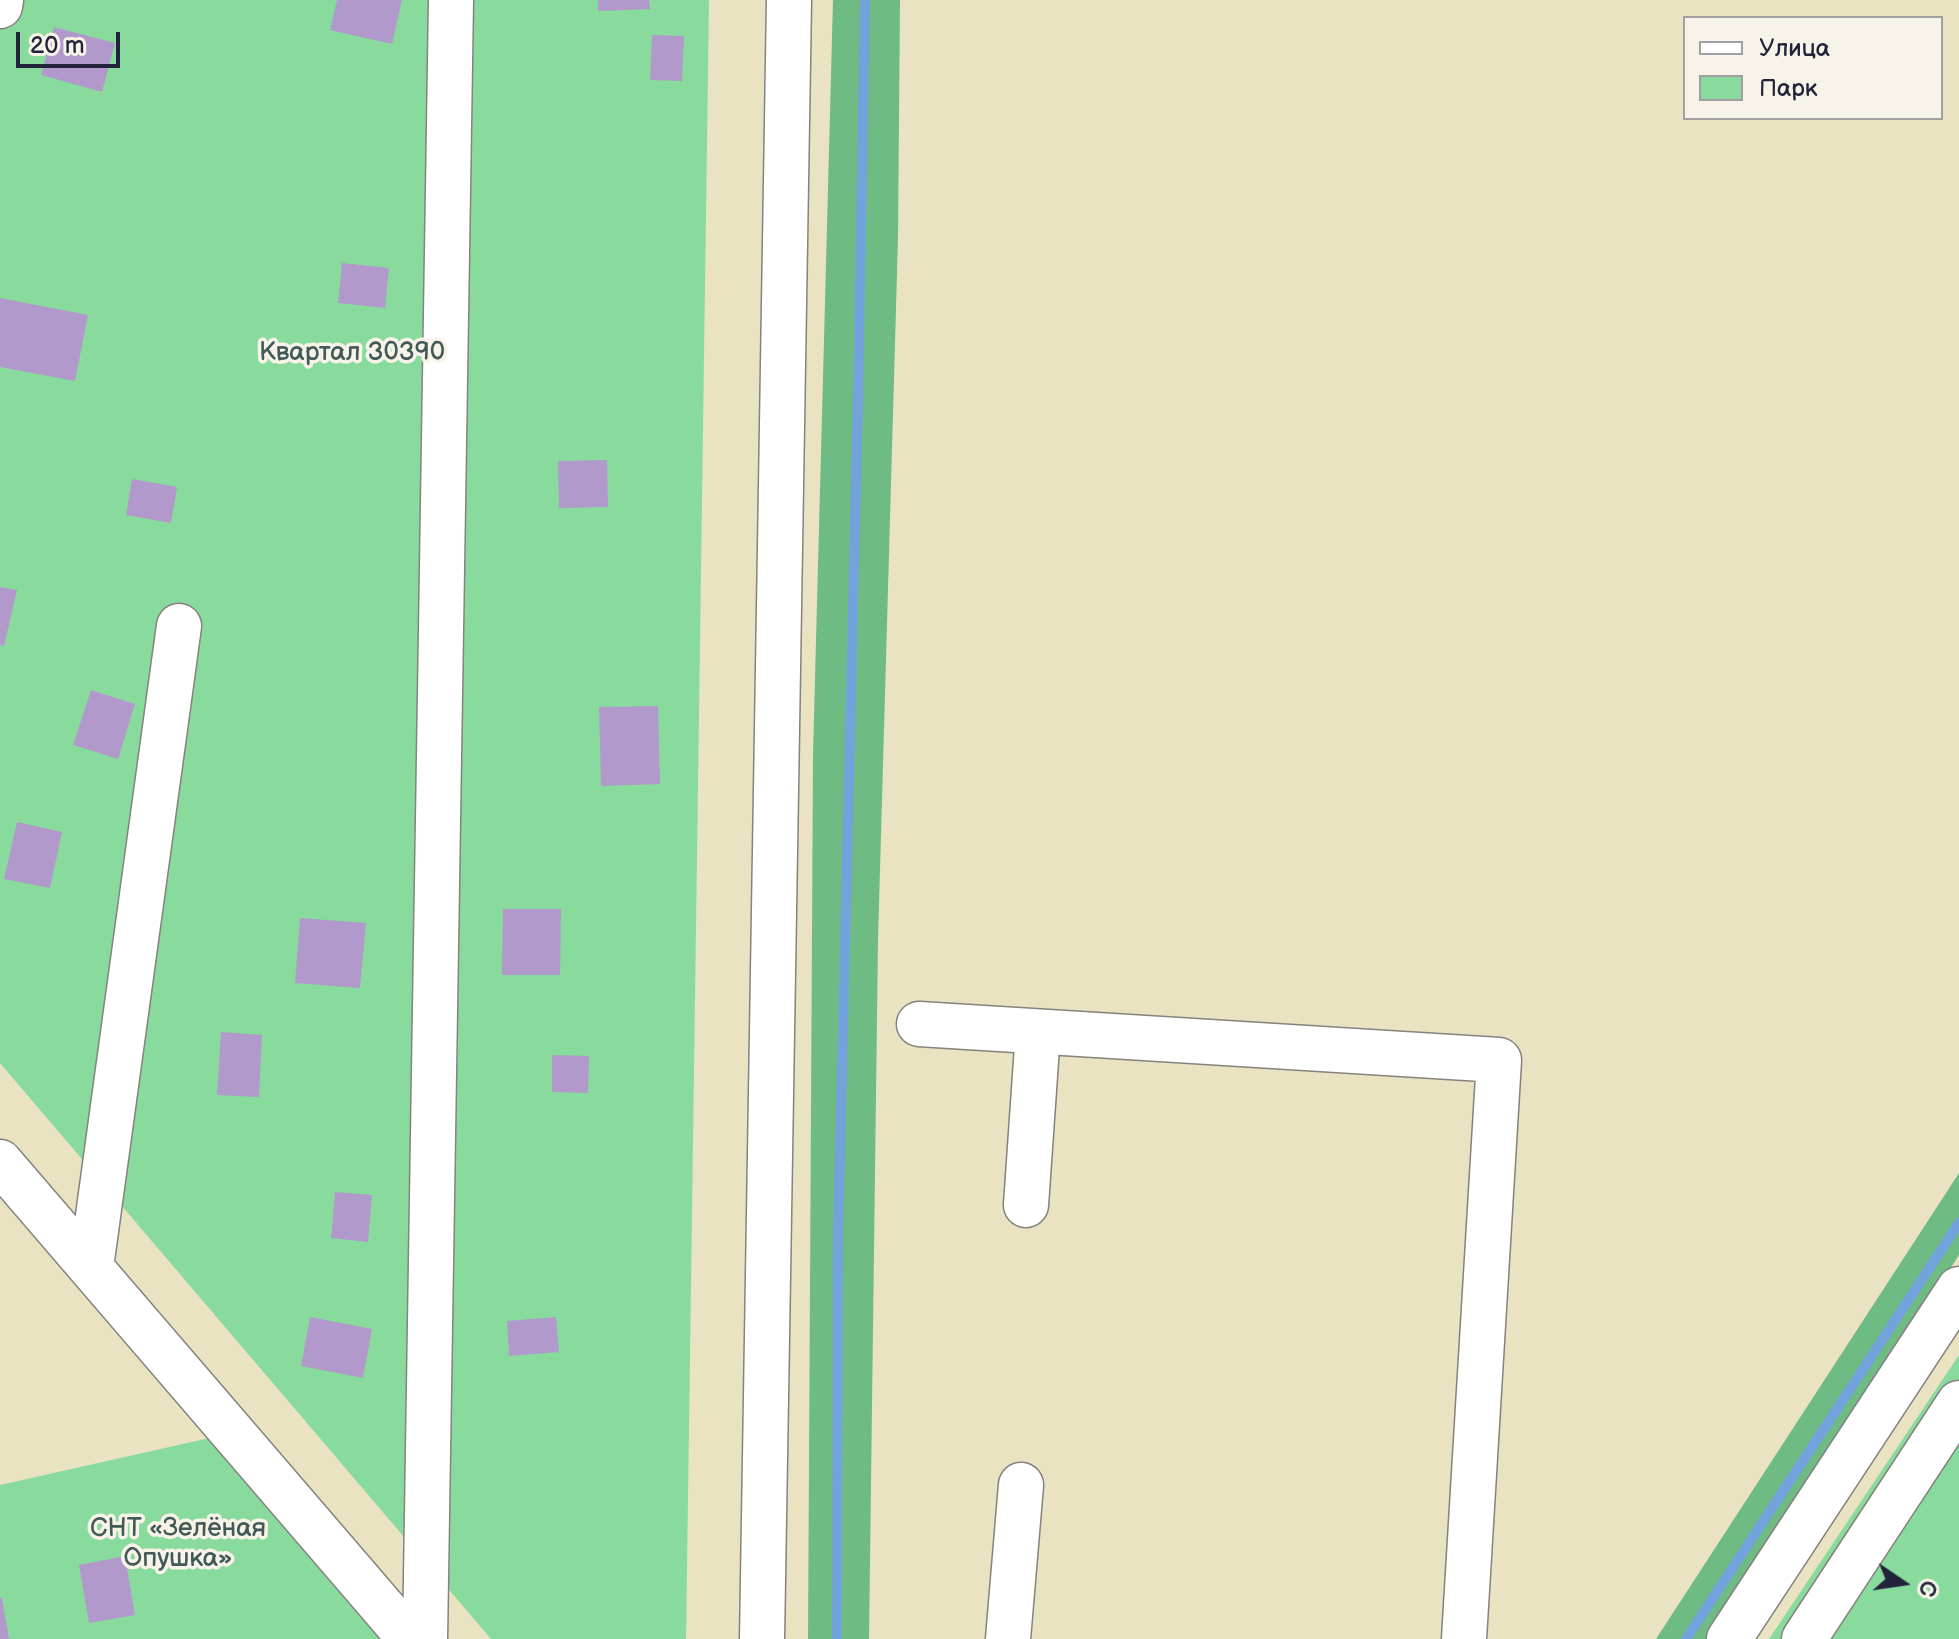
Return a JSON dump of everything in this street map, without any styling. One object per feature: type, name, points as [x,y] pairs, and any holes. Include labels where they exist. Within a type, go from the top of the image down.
[{"type":"street","points":[[425,1639],[451,0]]},
{"type":"street","points":[[762,1639],[789,0]]},
{"type":"street","points":[[91,1267],[179,626]]},
{"type":"street","points":[[919,1024],[1499,1060],[1464,1639]]},
{"type":"street","points":[[1026,1205],[1038,1032]]},
{"type":"street","points":[[5,1173],[91,1267],[410,1639]]},
{"type":"street","points":[[1729,1639],[1959,1289]]},
{"type":"street","points":[[1804,1639],[1959,1403]]},
{"type":"street","points":[[1008,1639],[1021,1485]]},
{"type":"green space","name":"Квартал 30390","points":[[0,0],[709,0],[686,1639],[491,1639],[0,1063]]},
{"type":"green space","points":[[833,0],[900,0],[898,238],[878,940],[869,1639],[808,1639],[813,754]]},
{"type":"green space","points":[[1959,1173],[1959,1255],[1709,1639],[1656,1639]]},
{"type":"green space","points":[[1959,1355],[1959,1639],[1769,1639]]},
{"type":"green space","name":"СНТ «Зелёная Опушка»","points":[[214,1437],[389,1639],[0,1639],[0,1485]]},
{"type":"building","points":[[337,0],[402,0],[392,44],[330,30]]},
{"type":"building","points":[[598,0],[649,0],[650,9],[598,11]]},
{"type":"building","points":[[54,27],[115,43],[102,92],[41,75]]},
{"type":"building","points":[[652,35],[684,36],[682,81],[650,80]]},
{"type":"building","points":[[342,263],[389,268],[385,308],[338,303]]},
{"type":"building","points":[[0,298],[88,315],[75,381],[0,367]]},
{"type":"building","points":[[607,460],[608,507],[559,508],[558,461]]},
{"type":"building","points":[[132,479],[177,487],[171,523],[126,515]]},
{"type":"building","points":[[0,587],[17,590],[4,646],[0,645]]},
{"type":"building","points":[[91,690],[135,704],[118,759],[73,745]]},
{"type":"building","points":[[658,706],[660,784],[601,786],[599,707]]},
{"type":"building","points":[[17,822],[62,832],[50,888],[4,879]]},
{"type":"building","points":[[503,909],[561,909],[560,975],[502,975]]},
{"type":"building","points":[[300,918],[366,923],[360,988],[295,983]]},
{"type":"building","points":[[221,1032],[262,1035],[259,1097],[217,1095]]},
{"type":"building","points":[[552,1055],[589,1056],[588,1093],[552,1092]]},
{"type":"building","points":[[335,1192],[372,1195],[368,1242],[331,1238]]},
{"type":"building","points":[[310,1317],[372,1329],[363,1378],[301,1366]]},
{"type":"building","points":[[556,1317],[559,1352],[509,1356],[507,1321]]},
{"type":"building","points":[[125,1556],[135,1615],[89,1623],[79,1565]]},
{"type":"building","points":[[2,1598],[9,1639],[0,1639]]},
{"type":"waterway","points":[[837,1639],[838,1236],[865,0]]},
{"type":"waterway","points":[[1686,1639],[1959,1223]]}]
